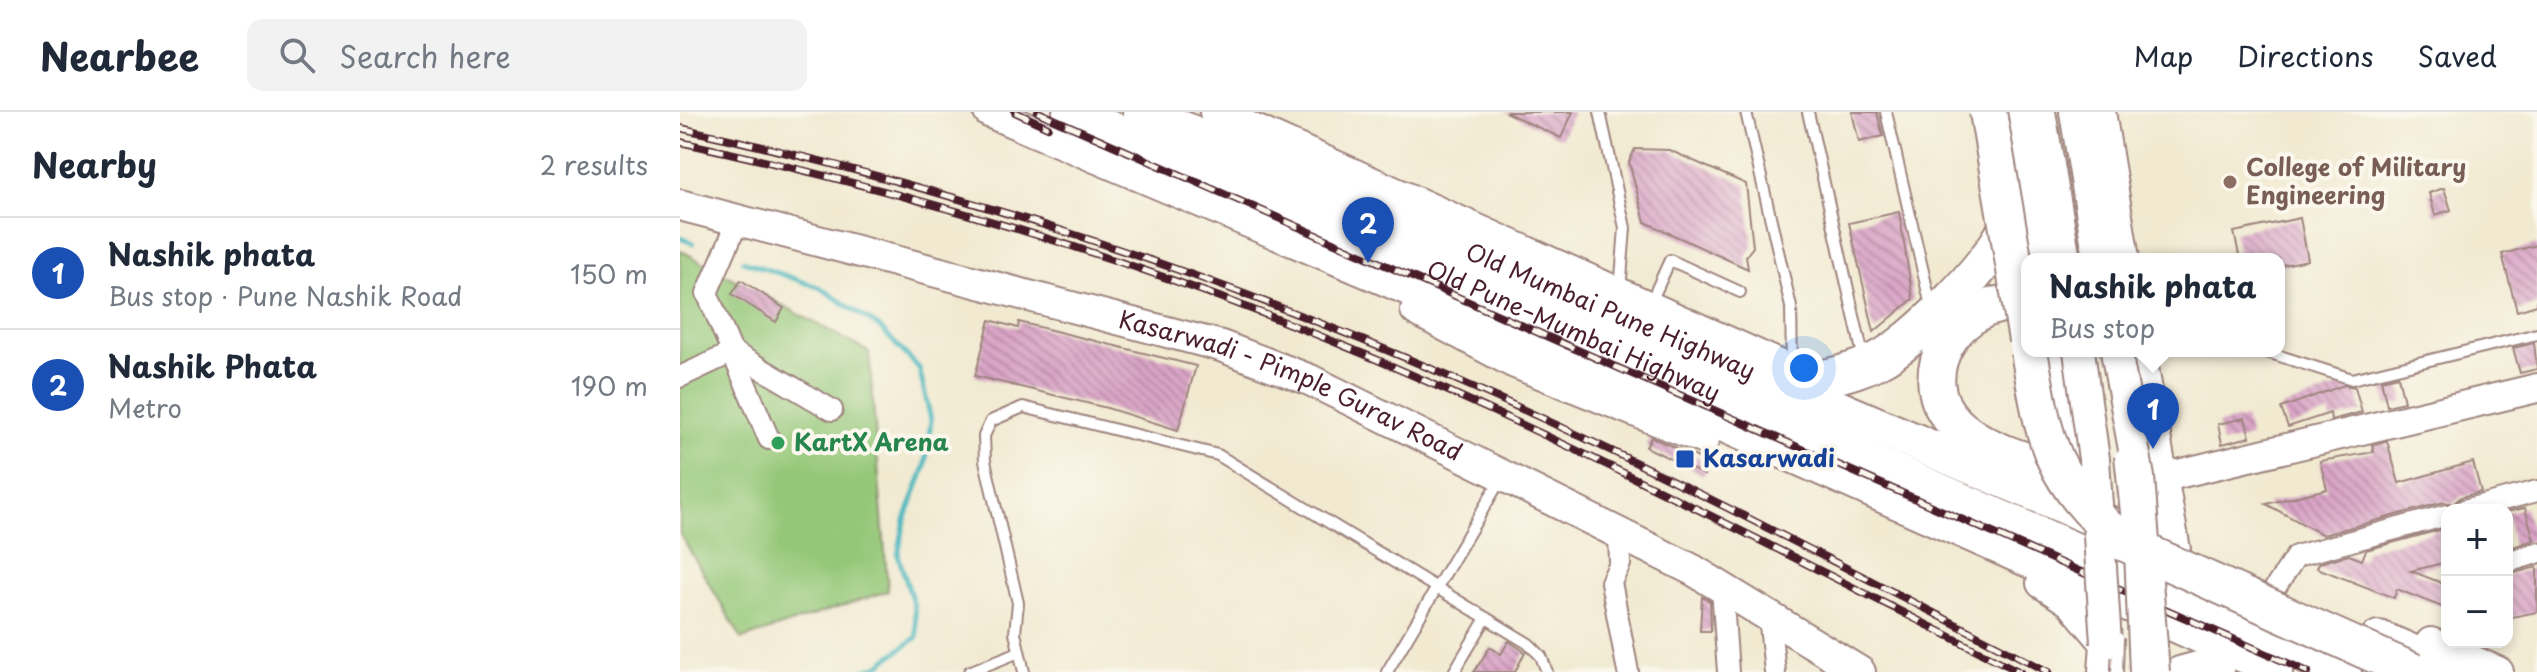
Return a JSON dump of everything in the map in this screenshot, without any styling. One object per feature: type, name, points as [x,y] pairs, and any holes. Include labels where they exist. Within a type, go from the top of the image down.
[{"type":"highway","name":"Old Pune–Mumbai Highway","points":[[1071,112],[2069,517]]},
{"type":"highway","name":"Old Mumbai Pune Highway","points":[[1141,112],[2069,517]]},
{"type":"highway","points":[[1988,112],[2021,305]]},
{"type":"highway","points":[[2012,112],[2035,253]]},
{"type":"highway","points":[[2097,112],[2120,253]]},
{"type":"highway","points":[[1803,375],[1866,366],[1913,337],[1976,270],[2005,230],[2020,157]]},
{"type":"highway","points":[[2021,303],[2008,302],[1969,317],[1952,331],[1939,365],[1944,406],[1955,424],[2069,517],[2343,672]]},
{"type":"highway","points":[[2030,357],[2040,418],[2052,456],[2067,486],[2123,542],[2414,672]]},
{"type":"highway","points":[[2051,357],[2069,517]]},
{"type":"highway","points":[[2138,357],[2157,479],[2172,550]]},
{"type":"highway","points":[[2069,517],[2135,504],[2157,479]]},
{"type":"highway","points":[[2069,517],[2172,550],[2456,672]]},
{"type":"main road","points":[[989,112],[1722,425],[2069,517]]},
{"type":"main road","points":[[1215,112],[1803,375],[1987,463],[2069,517],[2277,672]]},
{"type":"main road","points":[[2040,112],[2064,253]]},
{"type":"main road","points":[[2075,112],[2098,253]]},
{"type":"main road","name":"Kasarwadi - Pimple Gurav Road","points":[[680,205],[1221,346],[1310,380],[1619,533],[1722,588],[1860,672]]},
{"type":"main road","points":[[1382,279],[1407,305],[1481,347],[2049,586],[2071,602],[2105,658]]},
{"type":"main road","points":[[2080,357],[2094,459],[2105,658]]},
{"type":"main road","points":[[2117,357],[2139,477],[2154,672]]},
{"type":"main road","points":[[2359,630],[2407,633],[2498,672]]},
{"type":"main road","points":[[2180,672],[2198,667],[2219,672]]},
{"type":"street","points":[[738,221],[707,293],[769,439]]},
{"type":"street","points":[[680,377],[733,352]]},
{"type":"street","points":[[733,352],[832,410]]},
{"type":"street","points":[[2157,479],[2537,388]]},
{"type":"street","points":[[2487,504],[2537,491]]},
{"type":"street","points":[[2272,593],[2296,556],[2441,517]]},
{"type":"street","points":[[1619,533],[1620,564],[1611,582],[1628,672]]},
{"type":"street","points":[[2513,560],[2537,553]]},
{"type":"street","points":[[1722,588],[1728,672]]},
{"type":"street","points":[[1769,616],[1775,672]]},
{"type":"lane","points":[[1600,112],[1625,228],[1620,293]]},
{"type":"lane","points":[[1746,112],[1791,307],[1803,375]]},
{"type":"lane","points":[[1808,112],[1866,366]]},
{"type":"lane","points":[[1886,112],[1933,316]]},
{"type":"lane","points":[[2051,112],[2075,253]]},
{"type":"lane","points":[[2063,112],[2089,253]]},
{"type":"lane","points":[[1649,306],[1670,260],[1740,292]]},
{"type":"lane","points":[[2283,357],[2352,379],[2537,334]]},
{"type":"lane","points":[[2092,357],[2100,407]]},
{"type":"lane","points":[[2107,357],[2114,410]]},
{"type":"lane","points":[[1024,672],[1015,633],[1018,603],[985,461],[984,436],[991,421],[1023,407],[1218,455],[1529,644],[1541,656],[1547,672]]},
{"type":"lane","points":[[2118,439],[2129,540],[2135,672]]},
{"type":"lane","points":[[1387,672],[1503,476]]},
{"type":"lane","points":[[2069,517],[2118,622],[2117,672]]},
{"type":"lane","points":[[1454,672],[1486,618]]},
{"type":"lane","points":[[969,672],[1019,652]]},
{"type":"green space","name":"KartX Arena","points":[[680,250],[869,352],[888,591],[742,639],[680,534]]},
{"type":"building","points":[[1505,112],[1573,112],[1561,138]]},
{"type":"building","points":[[1852,112],[1877,112],[1883,136],[1859,142]]},
{"type":"building","points":[[1635,149],[1669,150],[1746,184],[1753,247],[1746,256],[1748,269],[1645,222],[1629,162]]},
{"type":"building","points":[[2444,188],[2451,210],[2435,215],[2429,193]]},
{"type":"building","points":[[1899,212],[1913,299],[1874,332],[1849,223]]},
{"type":"building","points":[[2300,218],[2308,260],[2285,265],[2285,253],[2239,253],[2234,232]]},
{"type":"building","points":[[2537,245],[2537,305],[2517,311],[2502,254]]},
{"type":"building","points":[[741,280],[784,308],[776,322],[732,294]]},
{"type":"building","points":[[990,320],[1018,328],[1019,322],[1196,366],[1178,430],[1107,408],[975,376]]},
{"type":"building","points":[[2534,343],[2537,369],[2520,373],[2513,348]]},
{"type":"building","points":[[2398,376],[2404,402],[2387,406],[2381,380]]},
{"type":"building","points":[[2344,385],[2355,387],[2362,412],[2331,420],[2330,413],[2288,427],[2281,408]]},
{"type":"building","points":[[2245,418],[2250,437],[2222,444],[2218,424]]},
{"type":"building","points":[[1651,437],[1710,463],[1704,475],[1646,447]]},
{"type":"building","points":[[2387,441],[2399,483],[2473,462],[2481,492],[2461,497],[2453,504],[2444,502],[2323,535],[2266,504],[2327,489],[2320,461],[2374,452],[2372,445]]},
{"type":"building","points":[[2525,508],[2534,540],[2513,547],[2513,511]]},
{"type":"building","points":[[2441,530],[2441,564],[2411,571],[2441,583],[2441,607],[2397,589],[2394,598],[2317,568],[2319,563],[2349,555],[2362,560],[2366,550]]},
{"type":"building","points":[[2537,567],[2537,612],[2513,617],[2513,573]]},
{"type":"building","points":[[1702,597],[1710,601],[1711,631],[1700,631]]},
{"type":"building","points":[[1509,641],[1525,652],[1515,672],[1474,672],[1490,647],[1501,654]]},
{"type":"waterway","points":[[680,238],[693,243]]},
{"type":"waterway","points":[[743,261],[821,288],[879,327],[919,368],[931,420],[925,467],[905,520],[898,555],[914,606],[917,637],[879,665],[860,672]]},
{"type":"railway","points":[[1015,112],[1048,127]]},
{"type":"railway","points":[[1038,112],[2308,672]]},
{"type":"railway","points":[[680,128],[855,170],[1028,220],[1199,277],[1367,342],[1627,458],[2049,672]]},
{"type":"railway","points":[[680,142],[855,183],[1028,232],[1283,321],[1449,391],[1614,468],[2020,672]]},
{"type":"place","name":"College of Military Engineering","points":[[2230,182]]},
{"type":"place","name":"Nashik Phata","points":[[1368,263]]},
{"type":"place","name":"KartX Arena","points":[[778,443]]},
{"type":"place","name":"Nashik phata","points":[[2153,449]]},
{"type":"place","name":"Kasarwadi","points":[[1685,459]]}]
